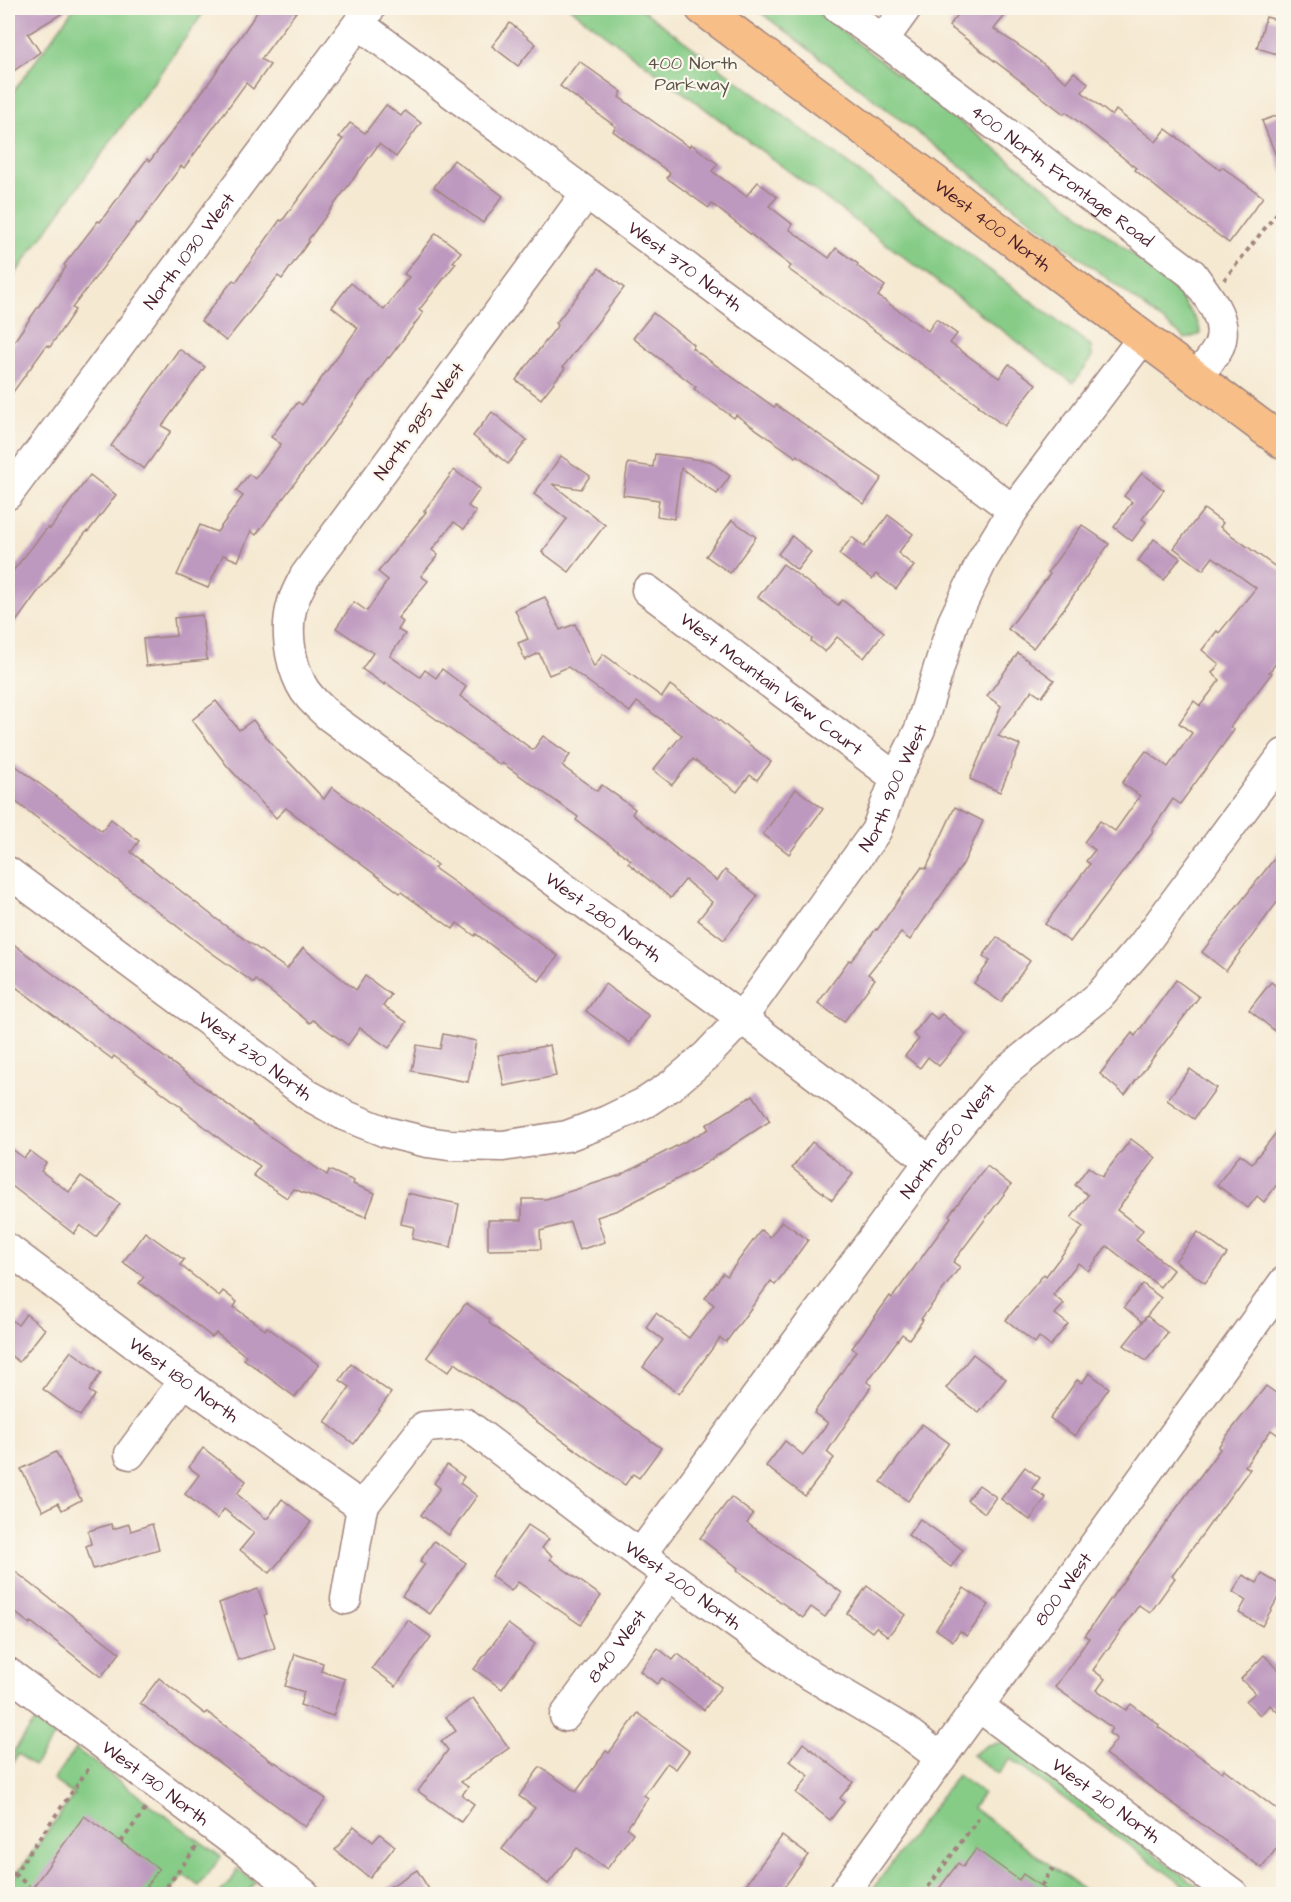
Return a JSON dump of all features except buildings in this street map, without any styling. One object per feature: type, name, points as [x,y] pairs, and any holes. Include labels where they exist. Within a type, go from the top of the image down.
[{"type":"main road","name":"West 400 North","points":[[702,8],[1284,443]]},
{"type":"street","name":"400 North Frontage Road","points":[[838,8],[1192,274],[1221,320],[1220,345],[1197,377]]},
{"type":"street","points":[[883,40],[906,8]]},
{"type":"street","name":"West 370 North","points":[[365,16],[586,194],[1013,510]]},
{"type":"street","name":"North 1030 West","points":[[8,494],[365,16]]},
{"type":"street","name":"North 985 West","points":[[293,662],[289,626],[293,602],[305,576],[586,194]]},
{"type":"street","name":"North 900 West","points":[[540,1141],[567,1136],[607,1121],[646,1102],[706,1056],[741,1019],[876,831],[896,778],[920,729],[953,622],[982,561],[1013,510],[1142,339]]},
{"type":"street","name":"West Mountain View Court","points":[[647,590],[896,778]]},
{"type":"street","name":"West 280 North","points":[[293,662],[301,685],[328,716],[741,1019],[930,1161]]},
{"type":"street","name":"North 850 West","points":[[640,1555],[930,1161],[999,1078],[1100,996],[1143,945],[1284,754]]},
{"type":"street","name":"West 230 North","points":[[8,872],[308,1095],[346,1116],[386,1132],[449,1145],[503,1146],[540,1141]]},
{"type":"street","name":"West 180 North","points":[[8,1249],[184,1381],[362,1507]]},
{"type":"street","name":"800 West","points":[[843,1894],[978,1706],[1274,1315],[1284,1282]]},
{"type":"street","points":[[130,1454],[184,1381]]},
{"type":"street","name":"West 200 North","points":[[362,1507],[424,1427],[466,1424],[640,1555],[797,1667],[904,1730],[940,1758]]},
{"type":"street","points":[[346,1599],[362,1507]]},
{"type":"street","name":"840 West","points":[[565,1716],[669,1575]]},
{"type":"street","name":"West 130 North","points":[[8,1673],[304,1894]]},
{"type":"street","name":"West 210 North","points":[[978,1706],[1233,1894]]},
{"type":"path","points":[[1216,285],[1228,276],[1284,204]]},
{"type":"path","points":[[8,1883],[93,1762]]},
{"type":"path","points":[[121,1842],[150,1804]]},
{"type":"path","points":[[923,1894],[981,1815]]},
{"type":"path","points":[[161,1894],[200,1842]]},
{"type":"path","points":[[1041,1886],[1053,1868]]},
{"type":"path","points":[[14,1874],[29,1886]]},
{"type":"green space","points":[[74,8],[207,8],[8,284],[8,99]]},
{"type":"green space","name":"400 North Parkway","points":[[570,8],[640,8],[1091,346],[1092,358],[1073,383]]},
{"type":"green space","points":[[755,8],[812,8],[1171,284],[1198,323],[1201,334],[1186,339]]},
{"type":"green space","points":[[36,1720],[56,1734],[34,1766],[18,1754],[8,1769],[8,1759]]},
{"type":"green space","points":[[1004,1742],[1208,1894],[1196,1894],[1010,1759],[998,1774],[972,1755],[987,1745]]},
{"type":"green space","points":[[76,1749],[221,1857],[199,1886],[183,1875],[169,1894],[8,1894],[8,1886],[74,1795],[53,1780]]},
{"type":"green space","points":[[957,1775],[983,1793],[973,1808],[1089,1894],[869,1894]]},
{"type":"green space","points":[[237,1869],[255,1882],[246,1894],[219,1894],[234,1877]]}]
